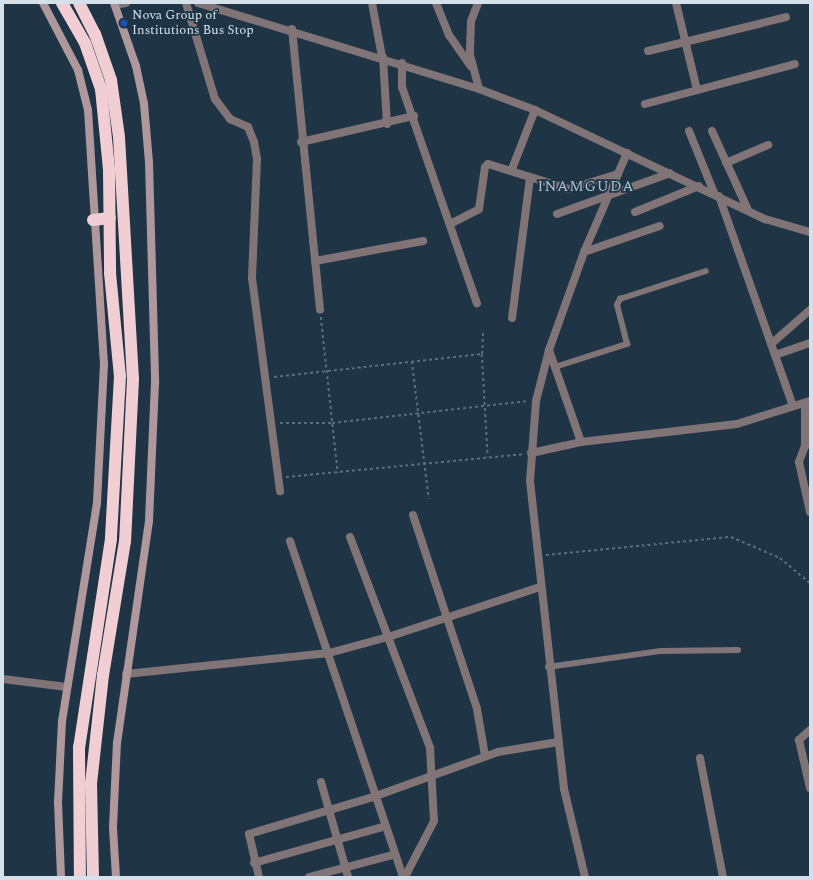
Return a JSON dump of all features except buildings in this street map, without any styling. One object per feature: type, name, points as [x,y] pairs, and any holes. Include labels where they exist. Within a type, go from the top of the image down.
[{"type":"highway","points":[[62,3],[85,43],[101,89],[120,376],[118,454],[111,539],[79,747],[80,877]]},
{"type":"highway","points":[[79,3],[95,34],[111,80],[119,137],[133,380],[125,541],[101,690],[91,783],[93,877]]},
{"type":"highway","points":[[93,220],[110,218]]},
{"type":"street","points":[[43,3],[78,70],[88,110],[93,220],[104,364],[103,423],[97,502],[66,687],[58,802],[61,877]]},
{"type":"street","points":[[116,877],[113,828],[116,750],[149,521],[155,383],[149,162],[144,104],[136,66],[114,4],[126,3]]},
{"type":"street","points":[[186,3],[214,99],[230,119],[248,127],[254,142],[257,158],[252,278],[277,478],[280,491]]},
{"type":"street","points":[[198,3],[292,29],[402,63],[479,89],[535,110],[717,194],[765,219],[810,232]]},
{"type":"street","points":[[372,3],[383,57],[387,124]]},
{"type":"street","points":[[436,3],[449,35],[472,69],[479,89]]},
{"type":"street","points":[[472,69],[472,21],[478,3]]},
{"type":"street","points":[[676,3],[697,90]]},
{"type":"street","points":[[648,51],[786,17]]},
{"type":"street","points":[[292,29],[302,142],[320,310]]},
{"type":"street","points":[[402,63],[402,85],[452,223],[477,304]]},
{"type":"street","points":[[645,104],[795,64]]},
{"type":"street","points":[[512,169],[535,110]]},
{"type":"street","points":[[302,142],[387,124],[414,116]]},
{"type":"street","points":[[689,131],[717,194],[793,406]]},
{"type":"street","points":[[712,132],[748,210]]},
{"type":"street","points":[[726,163],[768,145]]},
{"type":"street","points":[[586,877],[564,789],[548,667],[536,557],[530,481],[531,453],[536,401],[549,350],[584,252],[610,197],[627,153]]},
{"type":"street","points":[[452,223],[479,209],[486,165],[512,169],[530,178],[569,189],[618,174]]},
{"type":"street","points":[[557,214],[610,197],[670,173]]},
{"type":"street","points":[[512,318],[530,178]]},
{"type":"street","points":[[635,212],[700,186]]},
{"type":"street","points":[[584,252],[660,226]]},
{"type":"street","points":[[315,261],[423,241]]},
{"type":"street","points":[[771,344],[810,310]]},
{"type":"street","points":[[775,354],[810,343]]},
{"type":"street","points":[[549,350],[581,442]]},
{"type":"street","points":[[531,453],[581,442],[738,424],[808,402],[805,446],[799,462],[810,512]]},
{"type":"street","points":[[413,515],[448,617],[477,709],[485,756]]},
{"type":"street","points":[[350,537],[426,735],[432,773],[434,822],[404,877]]},
{"type":"street","points":[[290,541],[329,653],[373,797],[393,855],[404,877]]},
{"type":"street","points":[[126,674],[329,653],[388,637],[540,586]]},
{"type":"street","points":[[3,679],[66,687]]},
{"type":"street","points":[[810,730],[799,740],[810,787]]},
{"type":"street","points":[[259,877],[254,863],[249,834],[373,797],[432,773],[485,756],[558,742]]},
{"type":"street","points":[[700,758],[723,877]]},
{"type":"street","points":[[321,782],[348,877]]},
{"type":"street","points":[[254,863],[384,827]]},
{"type":"street","points":[[309,877],[393,855]]},
{"type":"lane","points":[[555,367],[627,344],[617,305],[620,299],[706,271]]},
{"type":"lane","points":[[548,667],[661,651],[738,650]]},
{"type":"path","points":[[320,310],[338,473]]},
{"type":"path","points":[[483,330],[482,354],[488,457]]},
{"type":"path","points":[[265,379],[326,369],[482,354]]},
{"type":"path","points":[[412,361],[430,499]]},
{"type":"path","points":[[270,423],[332,423],[486,404],[536,401]]},
{"type":"path","points":[[277,478],[531,453]]},
{"type":"path","points":[[536,557],[731,537],[780,558],[810,583]]},
{"type":"place","name":"Nova Group of Institutions Bus Stop","points":[[124,23]]},
{"type":"district","name":"INAMGUDA","points":[[586,187]]}]
